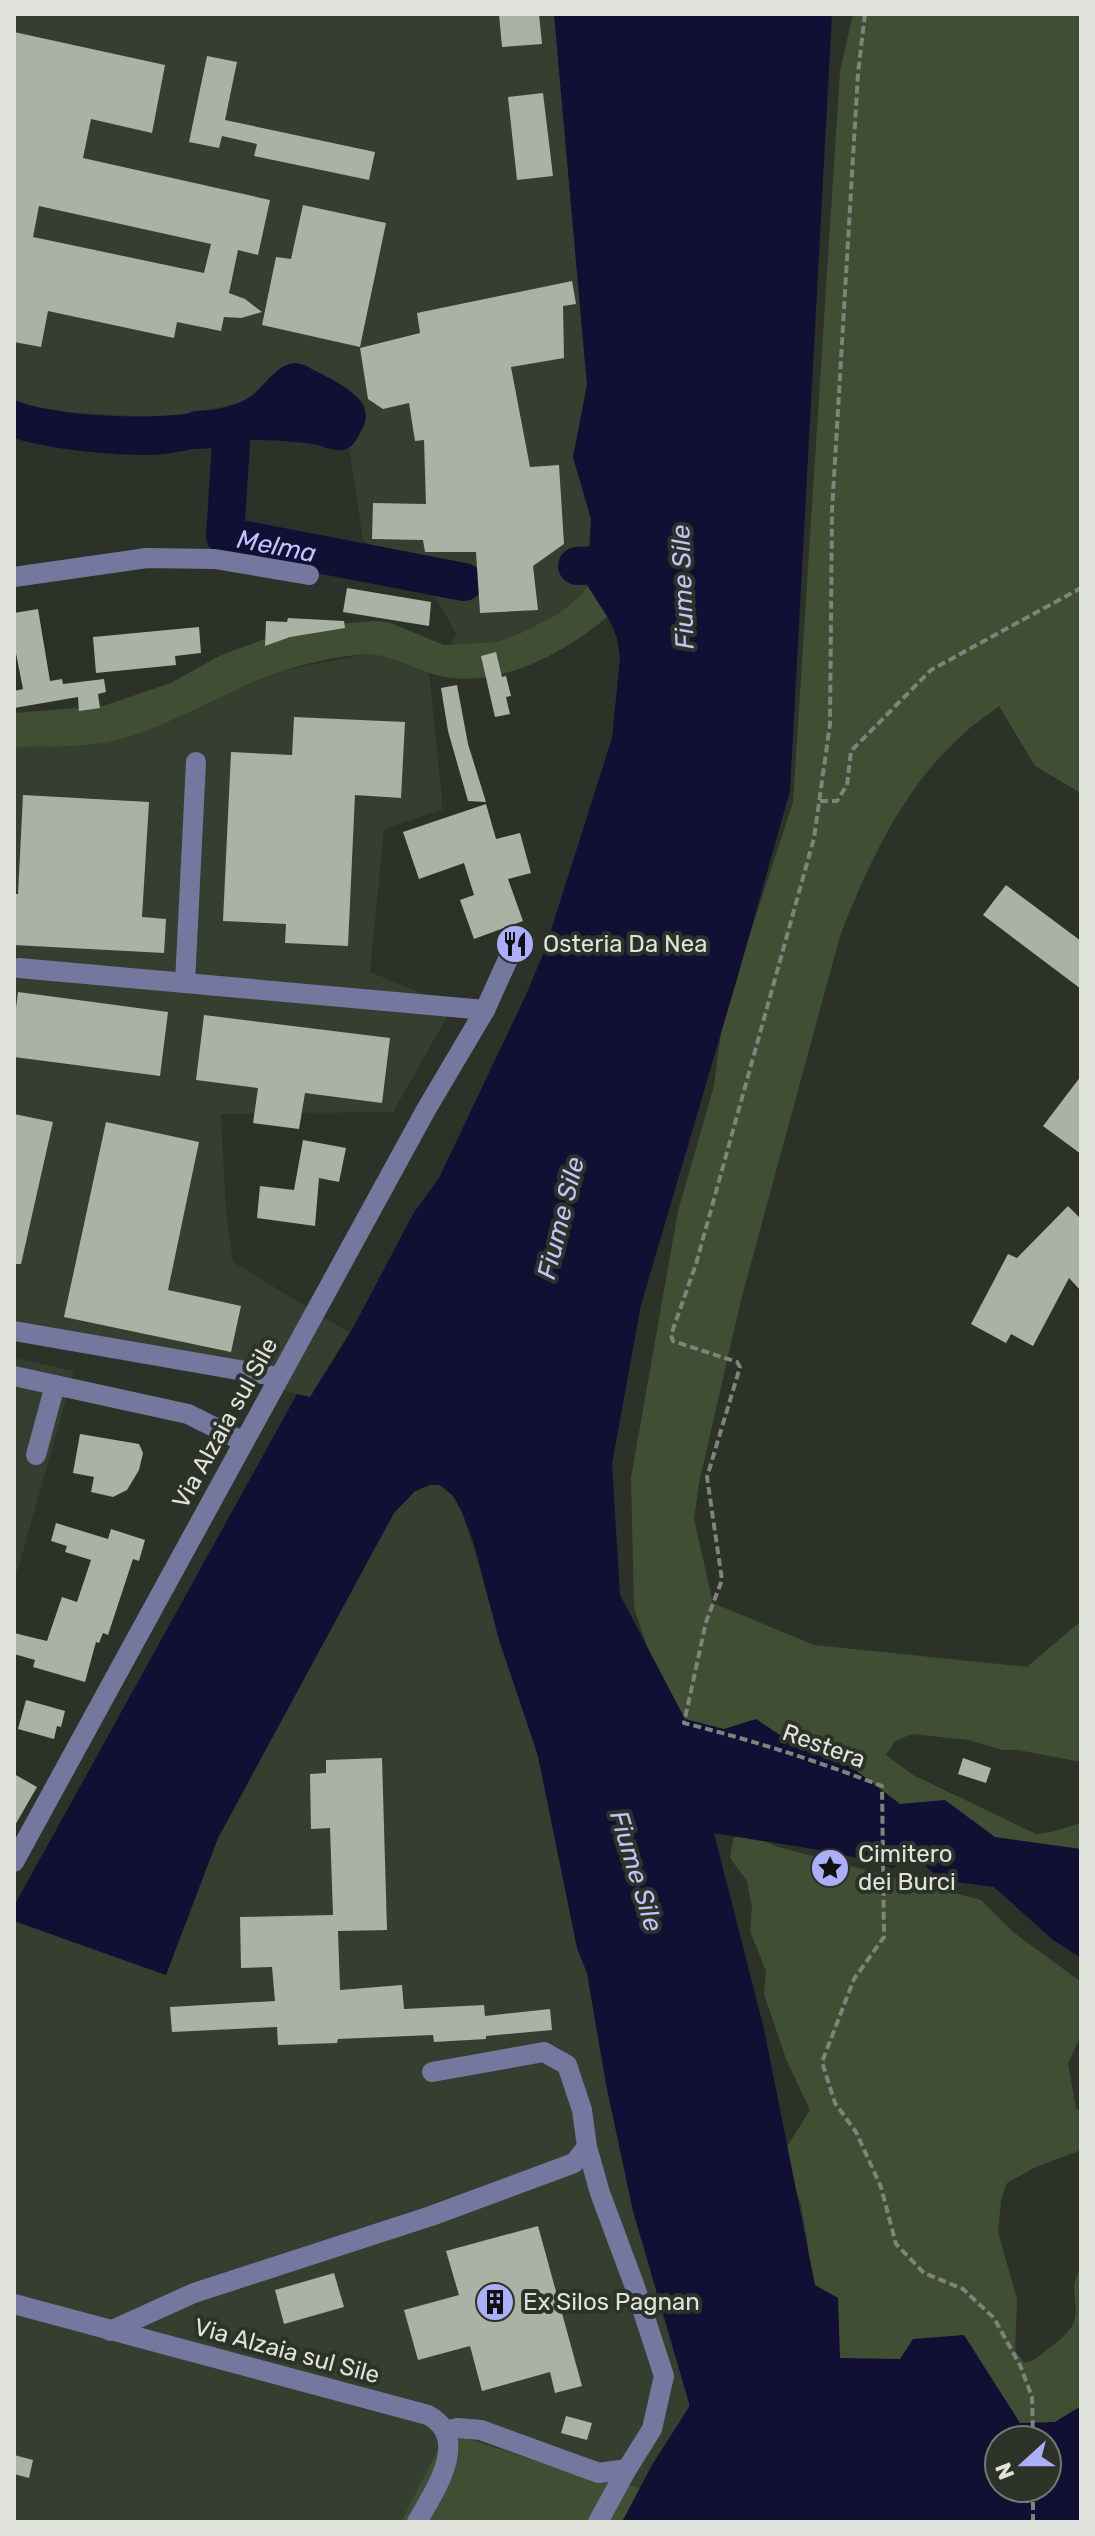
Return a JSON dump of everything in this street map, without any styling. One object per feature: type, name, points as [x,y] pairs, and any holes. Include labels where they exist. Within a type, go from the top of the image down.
[{"type":"street","points":[[14,577],[147,558],[215,559],[309,575]]},
{"type":"street","points":[[185,983],[196,762]]},
{"type":"street","name":"Via Alzaia sul Sile","points":[[14,1862],[427,1108],[485,1010],[514,946]]},
{"type":"street","points":[[19,968],[485,1010]]},
{"type":"street","points":[[14,1331],[279,1377]]},
{"type":"street","points":[[14,1376],[188,1414],[244,1442]]},
{"type":"street","points":[[36,1455],[55,1385]]},
{"type":"street","points":[[432,2072],[544,2052],[567,2065],[582,2110],[587,2147],[600,2193],[664,2376],[652,2429],[598,2522]]},
{"type":"street","points":[[110,2331],[194,2293],[431,2216],[574,2163],[587,2147]]},
{"type":"street","name":"Via Alzaia sul Sile","points":[[14,2304],[420,2413],[435,2419],[445,2431]]},
{"type":"street","points":[[417,2522],[446,2467],[448,2449],[445,2431],[458,2428],[481,2430],[599,2473],[627,2469]]},
{"type":"path","points":[[865,14],[858,73],[832,511],[830,724],[820,801],[837,801],[847,785],[851,751],[931,670],[1081,588]]},
{"type":"path","name":"Restera","points":[[820,801],[814,838],[696,1264],[671,1335],[673,1341],[730,1359],[740,1367],[707,1477],[722,1580],[706,1622],[684,1723],[762,1743],[882,1786],[884,1937],[854,1979],[822,2062],[835,2103],[856,2132],[881,2187],[896,2244],[924,2273],[963,2289],[994,2318],[1020,2365],[1032,2397],[1033,2424]]},
{"type":"shaded area","points":[[14,14],[554,14],[587,385],[573,457],[591,519],[588,585],[581,595],[558,614],[521,633],[496,642],[451,645],[456,633],[423,577],[363,540],[349,447],[365,425],[365,405],[358,397],[300,364],[292,363],[239,403],[164,418],[69,412],[14,400]]},
{"type":"shaded area","points":[[368,654],[391,657],[429,673],[443,809],[384,829],[370,972],[453,1006],[393,1112],[221,1114],[226,1212],[233,1262],[349,1333],[310,1398],[14,1326],[14,747],[83,745],[120,739],[281,671]]},
{"type":"shaded area","points":[[14,1358],[74,1371],[14,1583]]},
{"type":"shaded area","points":[[440,1485],[454,1496],[462,1512],[538,1756],[577,1948],[587,1973],[606,2084],[633,2211],[690,2406],[640,2488],[570,2471],[448,2432],[401,2522],[14,2522],[14,1921],[166,1975],[218,1838],[335,1620],[394,1513],[415,1491]]},
{"type":"green space","points":[[853,14],[1081,14],[1081,793],[1035,766],[999,706],[969,728],[939,758],[904,804],[875,855],[840,936],[741,1300],[699,1483],[694,1519],[713,1603],[814,1645],[1027,1667],[1081,1621],[1081,1762],[1018,1750],[1002,1750],[969,1740],[912,1734],[895,1741],[886,1755],[913,1775],[1036,1834],[1081,1823],[1081,1879],[699,1764],[657,1675],[634,1608],[631,1478],[678,1211],[714,1086],[723,1017],[793,802],[840,71]]},
{"type":"green space","points":[[588,585],[608,616],[551,655],[505,673],[459,679],[436,675],[377,655],[346,656],[279,672],[158,726],[117,740],[79,745],[14,747],[14,713],[103,706],[171,683],[221,655],[270,637],[372,621],[388,622],[444,645],[496,642],[558,614]]},
{"type":"green space","points":[[745,1832],[778,1847],[981,1900],[1013,1932],[1081,1982],[1081,2034],[1068,2064],[1076,2108],[1081,2112],[1081,2150],[1036,2167],[1007,2183],[1001,2200],[998,2232],[1017,2299],[1015,2351],[1025,2363],[1056,2343],[1074,2323],[1074,2289],[1081,2267],[1081,2420],[1063,2431],[1063,2424],[1013,2424],[994,2406],[977,2354],[941,2350],[855,2393],[805,2291],[808,2246],[801,2205],[783,2153],[810,2110],[786,2059],[764,1994],[766,1971],[750,1931],[752,1908],[747,1881],[730,1858],[733,1839]]},
{"type":"green space","points":[[447,2432],[569,2471],[640,2488],[622,2522],[401,2522]]},
{"type":"water","name":"Fiume Sile","points":[[554,14],[832,14],[790,791],[641,1305],[612,1464],[620,1595],[685,1719],[724,1729],[756,1719],[798,1747],[850,1766],[900,1804],[945,1800],[995,1837],[1081,1849],[1081,1958],[1053,1940],[994,1887],[940,1880],[912,1853],[893,1868],[837,1853],[714,1833],[764,2029],[815,2285],[838,2298],[840,2358],[900,2359],[913,2339],[964,2335],[1020,2423],[1055,2422],[1081,2406],[1081,2522],[622,2522],[689,2403],[633,2211],[606,2084],[587,1973],[577,1948],[538,1756],[499,1640],[474,1544],[453,1496],[440,1485],[415,1491],[394,1513],[218,1838],[166,1975],[14,1921],[14,1906],[297,1394],[310,1397],[353,1328],[413,1214],[439,1178],[544,952],[612,738],[620,658],[610,621],[587,585],[591,519],[573,457],[587,385]]},
{"type":"water","points":[[295,363],[305,365],[348,390],[364,407],[366,418],[362,429],[355,442],[346,449],[282,441],[241,440],[172,453],[137,455],[70,450],[14,438],[14,400],[36,407],[94,415],[192,413],[241,402],[280,369]]},
{"type":"building","points":[[499,14],[539,14],[542,44],[502,47]]},
{"type":"building","points":[[14,32],[165,65],[152,133],[91,119],[83,158],[270,200],[258,255],[238,250],[229,293],[245,299],[262,312],[241,318],[224,317],[221,331],[177,322],[174,338],[48,311],[41,347],[14,342]],"holes":[[[39,206],[211,244],[204,273],[33,237]]]},
{"type":"building","points":[[207,56],[237,62],[225,120],[375,152],[369,180],[254,156],[257,144],[222,136],[219,148],[189,142]]},
{"type":"building","points":[[543,93],[553,176],[517,180],[508,97]]},
{"type":"building","points":[[303,205],[386,223],[360,347],[262,325],[276,257],[291,259]]},
{"type":"building","points":[[572,281],[576,304],[563,306],[564,358],[511,367],[530,467],[559,465],[564,544],[533,566],[538,610],[480,613],[476,552],[425,552],[423,540],[372,539],[373,503],[426,504],[424,440],[415,441],[409,403],[383,409],[368,399],[360,348],[420,333],[417,313]]},
{"type":"building","points":[[347,588],[431,602],[429,626],[343,612]]},
{"type":"building","points":[[38,609],[50,681],[62,679],[63,684],[104,679],[106,692],[98,694],[100,708],[79,711],[78,697],[14,708],[14,691],[23,689],[14,643],[14,613]]},
{"type":"building","points":[[288,618],[344,621],[345,628],[290,637],[265,646],[266,621],[287,622]]},
{"type":"building","points":[[199,627],[201,653],[175,656],[176,665],[96,673],[93,637]]},
{"type":"building","points":[[496,652],[511,696],[506,697],[510,714],[495,717],[481,656]]},
{"type":"building","points":[[457,685],[468,744],[486,802],[468,801],[448,731],[441,688]]},
{"type":"building","points":[[294,717],[405,722],[401,798],[355,795],[348,946],[285,943],[286,924],[223,921],[231,752],[292,755]]},
{"type":"building","points":[[23,795],[149,802],[142,917],[166,919],[164,953],[14,945],[14,894],[18,894]]},
{"type":"building","points":[[486,804],[496,839],[520,833],[531,873],[508,879],[523,921],[474,939],[460,900],[474,895],[464,863],[419,879],[403,832]]},
{"type":"building","points":[[1006,885],[1081,941],[1081,989],[983,915]]},
{"type":"building","points":[[18,992],[168,1012],[160,1076],[14,1057]]},
{"type":"building","points":[[204,1015],[390,1038],[382,1103],[305,1093],[299,1129],[253,1123],[258,1088],[196,1080]]},
{"type":"building","points":[[1081,1076],[1081,1154],[1043,1126]]},
{"type":"building","points":[[14,1114],[53,1122],[21,1264],[14,1264]]},
{"type":"building","points":[[106,1122],[199,1142],[168,1290],[241,1306],[231,1352],[64,1317]]},
{"type":"building","points":[[303,1140],[346,1148],[339,1182],[319,1178],[315,1226],[257,1218],[260,1186],[294,1190]]},
{"type":"building","points":[[1068,1206],[1081,1219],[1081,1291],[1069,1278],[1033,1346],[1011,1334],[1006,1343],[971,1324],[1008,1254],[1017,1258]]},
{"type":"building","points":[[80,1434],[139,1444],[143,1453],[139,1470],[127,1490],[113,1497],[91,1492],[94,1477],[73,1473]]},
{"type":"building","points":[[56,1523],[108,1539],[111,1529],[145,1540],[139,1561],[133,1559],[108,1635],[103,1633],[99,1643],[96,1642],[85,1682],[33,1667],[35,1660],[14,1654],[14,1633],[47,1641],[62,1597],[77,1602],[91,1560],[65,1552],[67,1546],[51,1541]]},
{"type":"building","points":[[26,1700],[65,1711],[54,1739],[18,1729]]},
{"type":"building","points":[[382,1758],[387,1930],[338,1931],[340,1990],[402,1985],[404,2009],[484,2005],[485,2016],[550,2009],[552,2030],[434,2042],[433,2035],[278,2045],[277,2027],[172,2032],[170,2007],[275,2001],[272,1967],[241,1968],[240,1917],[333,1915],[330,1828],[311,1829],[310,1774],[326,1773],[326,1760]]},
{"type":"building","points":[[963,1758],[991,1768],[986,1783],[958,1774]]},
{"type":"building","points":[[14,1774],[37,1787],[14,1827]]},
{"type":"building","name":"Ex Silos Pagnan","points":[[538,2226],[582,2386],[555,2393],[550,2372],[482,2391],[470,2346],[418,2360],[404,2310],[459,2295],[446,2251]]},
{"type":"building","points":[[334,2273],[344,2307],[284,2324],[275,2290]]},
{"type":"building","points":[[566,2416],[592,2423],[587,2440],[561,2433]]},
{"type":"building","points":[[14,2455],[33,2460],[29,2478],[14,2474]]},
{"type":"waterway","name":"Melma","points":[[197,430],[232,428],[225,536],[464,582]]},
{"type":"waterway","name":"Melma","points":[[577,566],[638,563]]},
{"type":"place","name":"Osteria Da Nea","points":[[515,944]]},
{"type":"place","name":"Cimitero dei Burci","points":[[830,1868]]},
{"type":"place","name":"Ex Silos Pagnan","points":[[495,2302]]}]
